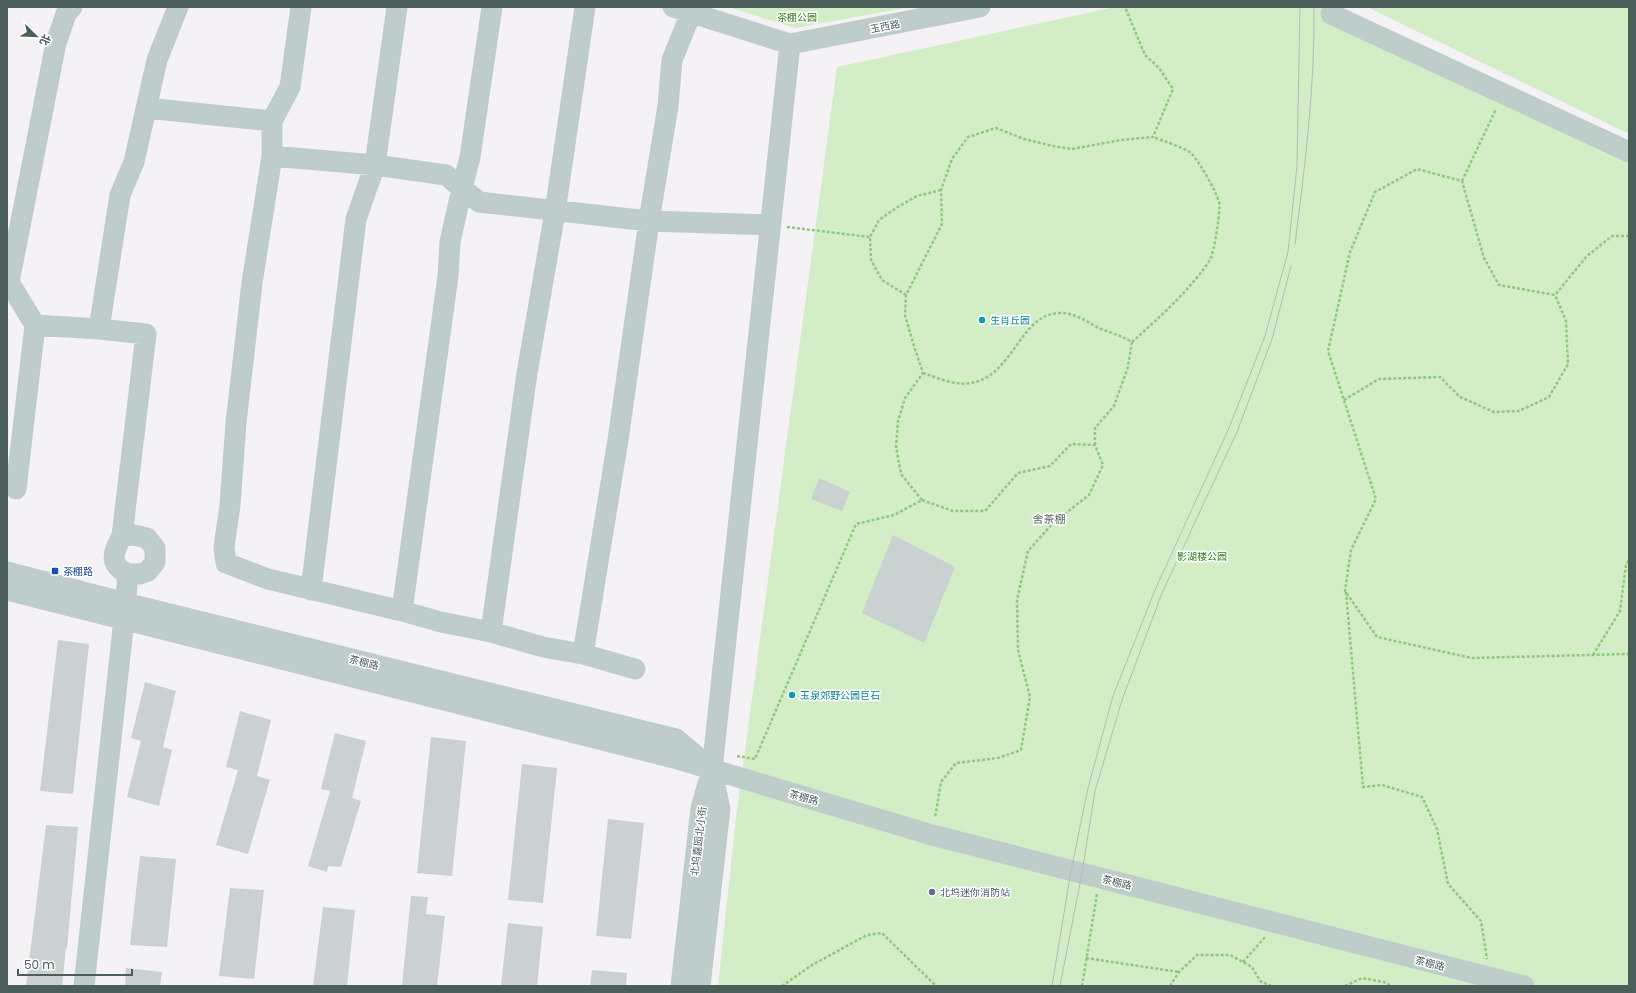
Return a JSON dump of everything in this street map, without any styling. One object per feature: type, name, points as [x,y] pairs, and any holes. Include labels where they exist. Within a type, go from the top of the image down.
[{"type":"street","points":[[16,489],[35,325],[8,282],[56,43],[66,14],[72,7]]},
{"type":"street","points":[[99,330],[120,195],[134,162],[157,60],[178,7]]},
{"type":"street","points":[[301,7],[290,87],[272,121],[272,156],[252,282],[236,423],[230,505],[224,547],[226,563],[268,579],[402,611],[441,622],[491,632],[543,647],[583,654],[635,669]]},
{"type":"street","points":[[311,590],[356,219],[375,164],[397,7]]},
{"type":"street","points":[[402,611],[448,276],[450,242],[470,157],[492,7]]},
{"type":"street","points":[[491,632],[527,373],[555,212],[585,7]]},
{"type":"street","name":"玉西路","points":[[790,44],[980,7]]},
{"type":"street","points":[[583,654],[618,440],[649,221],[668,106],[672,60],[682,10],[790,44],[712,770]]},
{"type":"street","points":[[1331,14],[1629,152]]},
{"type":"street","points":[[146,108],[272,121]]},
{"type":"street","points":[[272,156],[375,164],[446,174],[479,202],[555,212],[649,221],[770,224]]},
{"type":"street","points":[[35,325],[146,334],[122,536],[114,550],[114,560],[118,569],[128,574],[140,574],[148,571],[155,562],[155,548],[147,538],[134,535],[122,536]]},
{"type":"street","name":"茶棚路","points":[[7,572],[125,611]]},
{"type":"street","points":[[84,986],[128,574]]},
{"type":"street","name":"茶棚路","points":[[7,590],[125,611],[676,739],[712,770],[932,835],[1524,986]]},
{"type":"street","name":"北坞嘉园北小街","points":[[681,986],[701,808],[712,770]]},
{"type":"street","name":"北坞嘉园北小街","points":[[700,986],[720,809],[712,770]]},
{"type":"path","points":[[1125,7],[1145,55],[1159,68],[1173,89],[1153,137]]},
{"type":"path","points":[[1504,94],[1462,181],[1484,258],[1499,285],[1556,295]]},
{"type":"path","points":[[924,373],[905,315],[906,295],[942,224],[941,190],[952,158],[968,138],[996,128],[1024,138],[1053,146],[1072,149],[1121,140],[1153,137],[1192,153],[1212,186],[1219,204],[1217,229],[1211,258],[1187,289],[1132,342],[1128,367],[1114,406],[1095,428],[1095,445],[1103,465],[1089,495],[1053,523],[1028,551],[1016,600],[1018,650],[1030,697],[1020,750],[998,758],[956,762],[941,782],[932,835]]},
{"type":"path","points":[[1462,181],[1417,169],[1376,192],[1350,252],[1328,351],[1376,500],[1351,550],[1346,591],[1362,787],[1382,785],[1422,797],[1437,829],[1448,884],[1481,921],[1491,978]]},
{"type":"path","points":[[906,295],[882,280],[871,260],[870,237],[879,220],[896,208],[917,196],[941,190]]},
{"type":"path","points":[[770,224],[870,237]]},
{"type":"path","points":[[1556,295],[1587,256],[1612,236],[1629,236]]},
{"type":"path","points":[[1344,400],[1379,379],[1440,377],[1460,397],[1494,412],[1519,411],[1543,400],[1549,397],[1568,364],[1566,321],[1556,295]]},
{"type":"path","points":[[924,373],[950,382],[971,383],[990,376],[1005,361],[1032,325],[1047,315],[1062,313],[1082,319],[1100,328],[1120,335],[1132,342]]},
{"type":"path","points":[[924,373],[905,398],[898,421],[896,447],[901,474],[922,500],[953,511],[985,511],[1018,473],[1050,466],[1071,444],[1095,445]]},
{"type":"path","points":[[737,756],[755,759],[856,524],[894,515],[922,500]]},
{"type":"path","points":[[1592,655],[1620,611],[1626,565],[1629,560]]},
{"type":"path","points":[[1346,591],[1377,637],[1472,658],[1629,654]]},
{"type":"path","points":[[1082,986],[1099,878]]},
{"type":"path","points":[[1243,962],[1276,923]]},
{"type":"path","points":[[782,986],[812,965],[867,935],[882,933],[936,986]]},
{"type":"path","points":[[1170,986],[1179,972],[1197,956],[1230,955],[1252,967],[1260,981],[1271,986]]},
{"type":"path","points":[[1086,958],[1179,972]]},
{"type":"path","points":[[1345,986],[1362,978],[1384,982],[1392,986]]},
{"type":"green space","name":"茶棚公园","points":[[728,7],[911,7],[795,28]]},
{"type":"green space","name":"影湖楼公园","points":[[1115,7],[1336,7],[1629,162],[1629,986],[718,986],[736,817],[837,67]]},
{"type":"green space","points":[[1367,7],[1629,7],[1629,134]]},
{"type":"building","points":[[819,478],[850,492],[842,511],[811,499]]},
{"type":"building","points":[[893,535],[955,567],[924,643],[862,613]]},
{"type":"building","points":[[58,640],[89,644],[73,794],[40,791]]},
{"type":"building","points":[[145,682],[176,691],[163,747],[172,750],[159,806],[127,797],[141,741],[131,738]]},
{"type":"building","points":[[240,711],[271,720],[257,776],[270,780],[248,854],[216,845],[238,770],[226,767]]},
{"type":"building","points":[[335,733],[366,741],[352,798],[361,801],[341,867],[328,866],[327,872],[308,866],[330,791],[321,789]]},
{"type":"building","points":[[431,737],[466,741],[452,876],[417,873]]},
{"type":"building","points":[[522,764],[557,768],[543,903],[508,900]]},
{"type":"building","points":[[608,819],[644,823],[631,939],[596,936]]},
{"type":"building","points":[[46,825],[78,827],[67,948],[62,986],[26,986]]},
{"type":"building","points":[[140,856],[176,859],[167,947],[130,945]]},
{"type":"building","points":[[230,888],[264,890],[254,979],[219,976]]},
{"type":"building","points":[[411,896],[428,897],[426,914],[445,916],[437,986],[402,986]]},
{"type":"building","points":[[323,907],[355,910],[347,986],[313,986]]},
{"type":"building","points":[[508,923],[543,927],[537,986],[501,986]]},
{"type":"building","points":[[126,968],[162,972],[160,986],[125,986]]},
{"type":"building","points":[[592,970],[627,973],[626,986],[590,986]]},
{"type":"tram line","points":[[1052,986],[1071,871],[1088,788],[1113,696],[1155,590],[1229,428],[1265,336],[1288,252],[1297,166],[1300,7]]},
{"type":"tram line","points":[[1295,244],[1306,155],[1311,96],[1314,7]]},
{"type":"tram line","points":[[1060,986],[1082,873],[1095,791],[1122,700],[1162,593],[1237,432],[1272,339],[1291,266]]},
{"type":"place","name":"生肖丘园","points":[[982,320]]},
{"type":"place","name":"茶棚路","points":[[55,571]]},
{"type":"place","name":"玉泉郊野公园巨石","points":[[792,695]]},
{"type":"place","name":"北坞迷你消防站","points":[[932,892]]},
{"type":"district","name":"舍茶棚","points":[[1049,519]]}]
